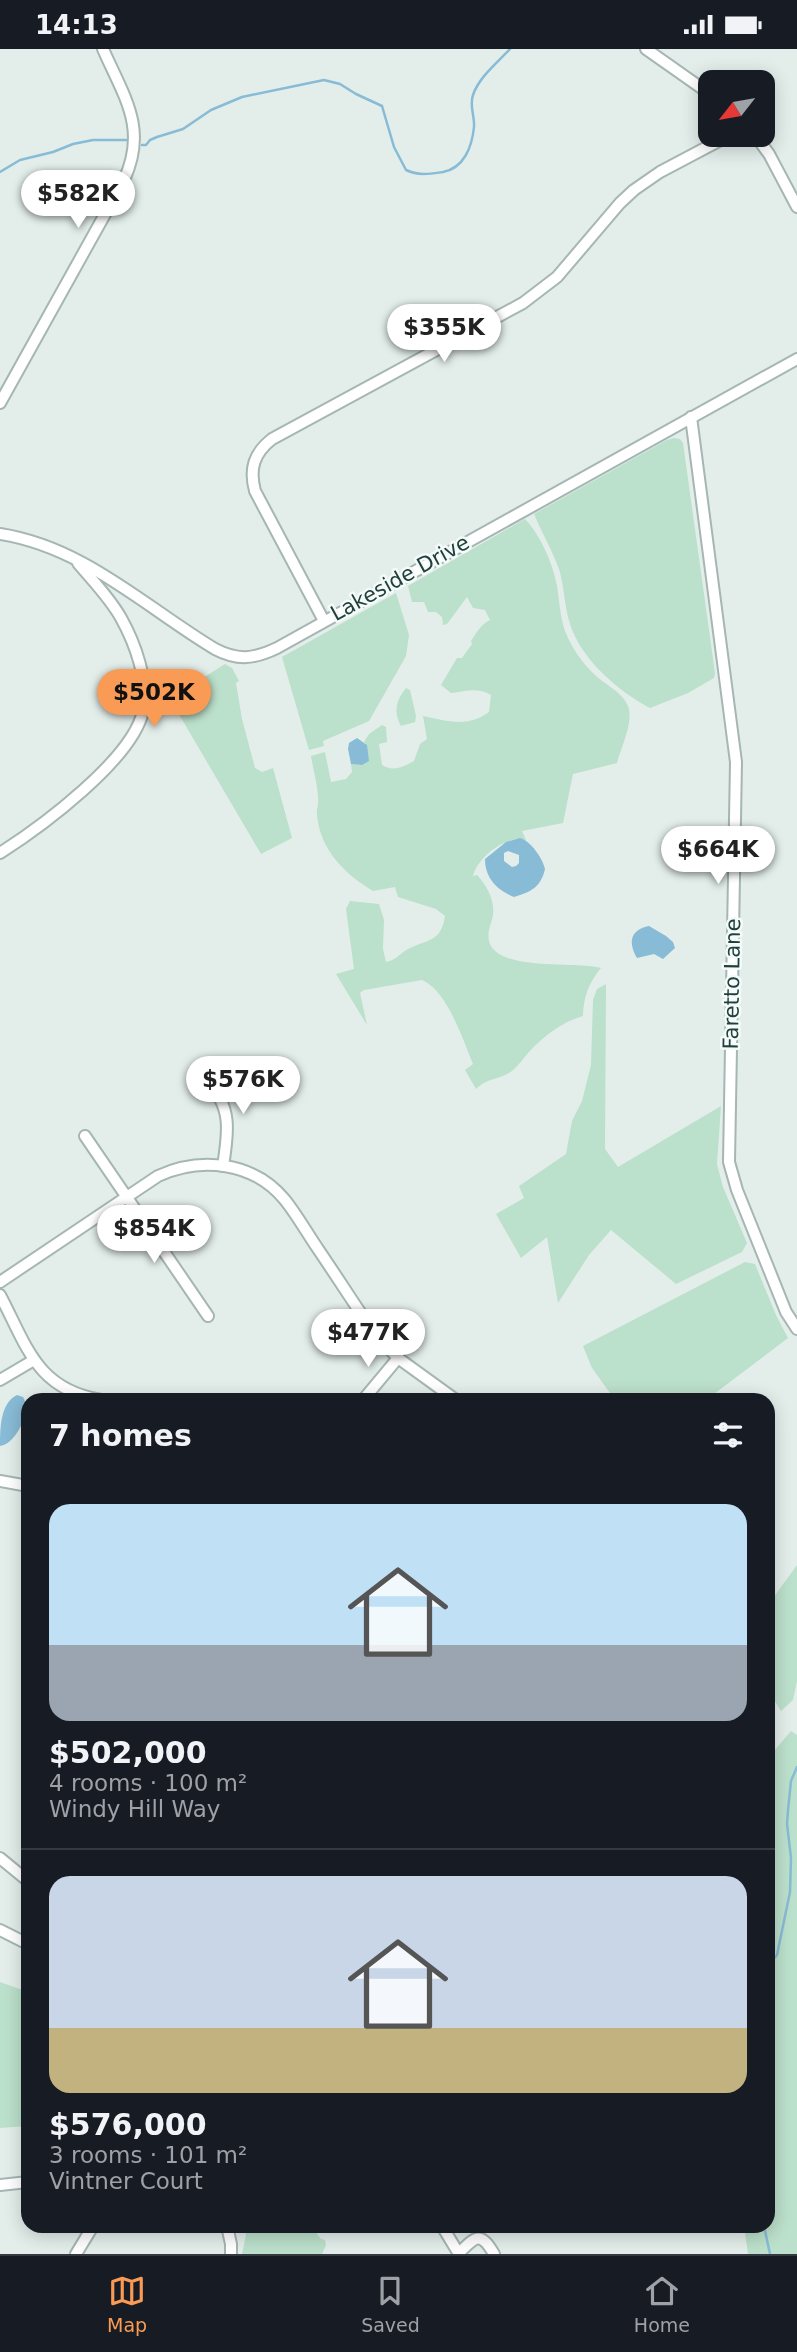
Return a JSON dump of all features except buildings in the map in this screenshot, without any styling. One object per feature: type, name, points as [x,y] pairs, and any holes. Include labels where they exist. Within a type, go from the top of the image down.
[{"type":"street","points":[[0,403],[124,180],[134,155],[132,115],[103,49]]},
{"type":"street","points":[[646,49],[698,86]]},
{"type":"street","points":[[324,621],[255,491],[252,471],[258,452],[272,439],[511,310],[541,291],[572,262],[620,203],[634,190],[660,172],[707,147]]},
{"type":"street","points":[[764,147],[797,207]]},
{"type":"street","name":"Lakeside Drive","points":[[0,534],[30,541],[75,559],[106,575],[223,654],[251,658],[267,653],[797,359]]},
{"type":"street","name":"Faretto Lane","points":[[691,417],[736,762],[729,1162],[737,1191],[786,1312],[797,1329]]},
{"type":"street","points":[[0,853],[53,815],[85,787],[125,745],[139,724],[142,714],[144,697],[140,669],[127,628],[115,608],[75,559]]},
{"type":"street","points":[[207,1082],[215,1090],[226,1113],[228,1137],[223,1166]]},
{"type":"street","points":[[85,1136],[208,1316]]},
{"type":"street","points":[[0,1282],[158,1175],[200,1164],[223,1166],[251,1174],[275,1189],[374,1333],[398,1358],[446,1393]]},
{"type":"street","points":[[0,1295],[34,1360],[51,1380],[73,1393]]},
{"type":"street","points":[[369,1393],[398,1358]]},
{"type":"street","points":[[0,1380],[34,1360]]},
{"type":"street","points":[[0,1482],[21,1485]]},
{"type":"street","points":[[0,1858],[21,1875]]},
{"type":"street","points":[[0,1930],[21,1940]]},
{"type":"street","points":[[0,2185],[21,2183]]},
{"type":"street","points":[[76,2254],[89,2233]]},
{"type":"street","points":[[229,2233],[231,2254]]},
{"type":"street","points":[[446,2233],[459,2254],[472,2239],[477,2238],[486,2241],[495,2254]]},
{"type":"green space","points":[[674,438],[683,443],[715,673],[714,678],[688,693],[650,708],[611,682],[580,645],[568,617],[559,569],[534,514]]},
{"type":"green space","points":[[525,519],[541,542],[553,569],[563,625],[570,643],[589,669],[625,701],[629,719],[617,763],[573,774],[563,823],[522,831],[526,840],[510,841],[494,849],[481,862],[473,876],[477,875],[490,893],[493,915],[489,941],[495,951],[521,961],[601,968],[588,991],[583,1016],[567,1022],[546,1036],[512,1071],[476,1089],[465,1070],[473,1064],[459,1030],[446,1005],[431,985],[422,980],[364,990],[360,993],[367,1025],[336,974],[354,969],[346,909],[350,901],[379,904],[384,920],[383,949],[386,962],[437,935],[445,916],[436,909],[398,897],[395,887],[373,891],[353,877],[336,860],[319,828],[317,788],[311,756],[325,752],[331,782],[346,779],[352,772],[351,764],[362,765],[367,745],[364,742],[369,734],[382,725],[386,727],[387,742],[379,744],[382,765],[398,768],[414,761],[420,744],[427,739],[423,716],[465,722],[489,712],[491,695],[477,690],[451,693],[441,685],[457,658],[462,658],[472,644],[477,631],[490,620],[485,610],[473,608],[467,597],[447,624],[443,625],[442,617],[436,612],[428,612],[424,602],[412,602],[408,586]]},
{"type":"green space","points":[[396,593],[409,635],[406,656],[369,721],[323,741],[324,746],[309,750],[282,657]]},
{"type":"green space","points":[[225,664],[232,668],[239,681],[236,683],[242,719],[255,768],[262,772],[273,768],[292,838],[261,854],[170,699]]},
{"type":"green space","points":[[406,688],[410,690],[416,716],[415,722],[401,726],[397,706]]},
{"type":"green space","points":[[606,984],[605,1149],[618,1167],[721,1106],[717,1164],[723,1187],[747,1243],[742,1252],[676,1284],[611,1230],[589,1255],[558,1303],[547,1237],[521,1258],[496,1214],[524,1198],[519,1186],[566,1154],[572,1121],[582,1101],[591,1065],[593,1000],[597,989]]},
{"type":"green space","points":[[745,1262],[755,1264],[788,1338],[715,1393],[610,1393],[592,1368],[583,1346]]},
{"type":"green space","points":[[797,1565],[797,1681],[793,1700],[781,1711],[775,1701],[775,1595]]},
{"type":"green space","points":[[791,1731],[797,1735],[797,2254],[748,2254],[745,2233],[775,2233],[775,1750]]},
{"type":"green space","points":[[0,1982],[21,1990],[21,2126],[0,2128]]},
{"type":"green space","points":[[245,2233],[316,2233],[325,2240],[326,2245],[322,2254],[242,2254]]},
{"type":"water","points":[[357,738],[367,745],[369,761],[362,765],[351,764],[348,749],[349,743]]},
{"type":"water","points":[[687,826],[692,828],[691,842],[679,846],[670,844],[668,836]]},
{"type":"water","points":[[520,838],[524,840],[536,851],[545,869],[534,888],[514,897],[493,883],[486,866],[485,859],[506,842]],"holes":[[[508,851],[519,855],[519,863],[516,866],[512,867],[504,861],[504,853]]]},
{"type":"water","points":[[649,926],[673,942],[675,948],[663,959],[654,954],[637,958],[634,952],[632,937],[638,930]]},
{"type":"water","points":[[17,1395],[21,1396],[21,1426],[12,1439],[0,1446],[4,1410]]},
{"type":"waterway","points":[[142,145],[183,129],[211,110],[242,97],[324,80],[340,84],[382,106],[394,147],[406,170],[420,174],[443,172],[456,166],[466,155],[474,127],[473,95],[484,76],[510,49]]},
{"type":"waterway","points":[[0,172],[20,160],[73,144],[93,140],[129,140]]},
{"type":"waterway","points":[[775,1957],[790,1892],[791,1858],[787,1824],[791,1781],[797,1767]]},
{"type":"waterway","points":[[766,2233],[770,2254]]}]
